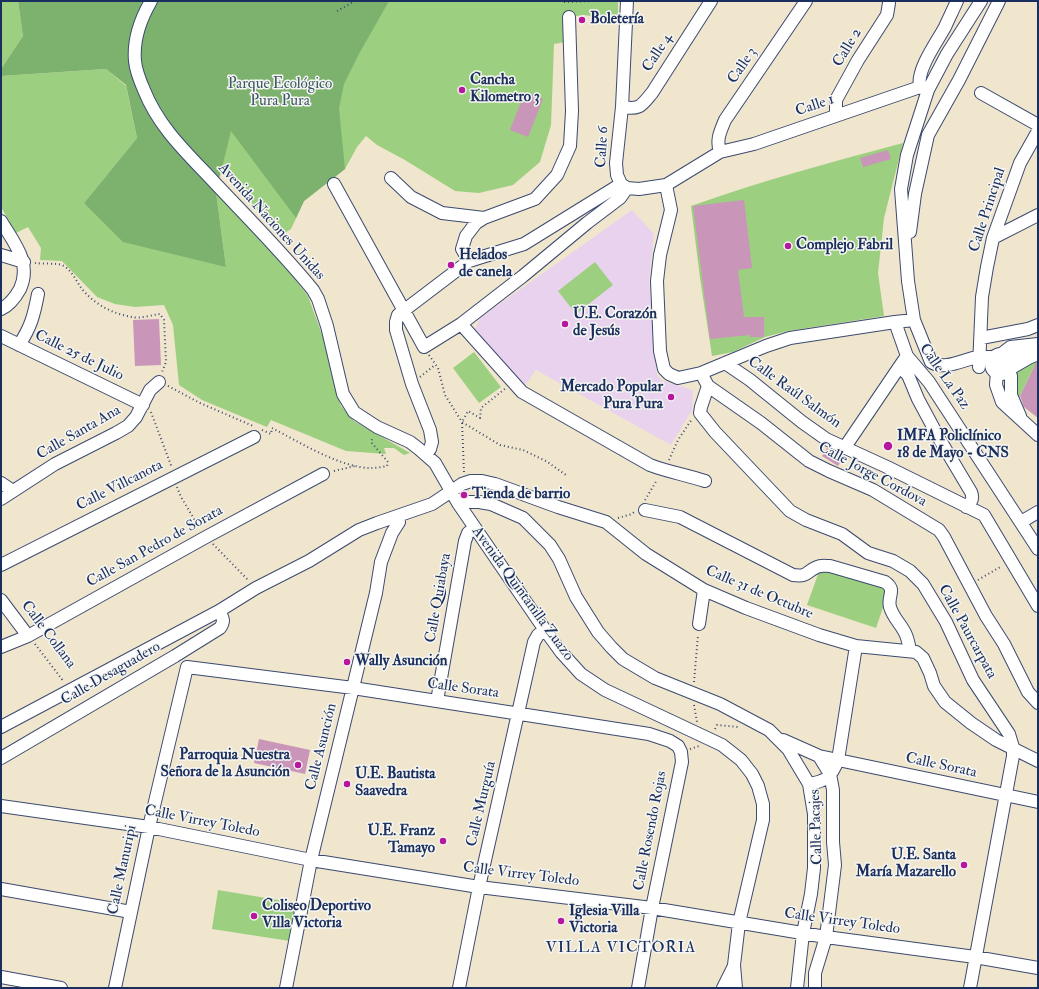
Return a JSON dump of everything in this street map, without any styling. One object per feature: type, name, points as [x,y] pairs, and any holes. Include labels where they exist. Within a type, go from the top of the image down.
[{"type":"main road","points":[[994,363],[1011,349],[1038,346]]},
{"type":"main road","points":[[994,363],[1028,356],[1038,352]]},
{"type":"street","name":"Avenida Naciones Unidas","points":[[151,1],[138,30],[135,41],[135,53],[137,72],[154,112],[186,153],[313,290],[318,299],[327,326],[343,394],[354,412],[377,427],[410,442],[426,455],[435,463],[458,503]]},
{"type":"street","name":"Calle 6","points":[[624,186],[617,175],[616,162],[622,107],[627,1]]},
{"type":"street","name":"Calle 4","points":[[622,107],[633,109],[641,105],[652,94],[711,1]]},
{"type":"street","name":"Calle 3","points":[[720,152],[719,136],[725,120],[806,1]]},
{"type":"street","points":[[924,88],[919,77],[957,1]]},
{"type":"street","points":[[981,1],[924,88],[907,156],[901,189],[908,281],[914,320],[931,362],[935,365],[942,366],[954,364],[994,363],[996,385],[1002,402],[1038,435]]},
{"type":"street","points":[[907,253],[915,194],[928,135],[959,80],[999,1]]},
{"type":"street","name":"Calle 2","points":[[836,115],[836,100],[858,60],[887,15],[888,2]]},
{"type":"street","points":[[469,261],[462,249],[466,236],[476,224],[484,218],[535,199],[556,175],[570,146],[572,111],[569,17]]},
{"type":"street","name":"Calle 1","points":[[720,152],[754,144],[836,115],[924,88]]},
{"type":"street","points":[[980,93],[1038,125]]},
{"type":"street","name":"Calle Principal","points":[[994,363],[981,338],[982,297],[986,267],[993,238],[1020,163],[1038,131]]},
{"type":"street","points":[[426,455],[432,442],[430,430],[412,384],[396,330],[398,315],[469,261],[524,244],[624,186],[639,189],[666,186],[720,152]]},
{"type":"street","points":[[391,178],[410,197],[442,213],[484,218]]},
{"type":"street","points":[[334,184],[424,347],[461,324],[620,198],[624,186]]},
{"type":"street","points":[[666,186],[671,210],[668,228],[660,255],[657,281],[660,351],[664,369],[669,374],[678,378],[701,373],[766,346],[790,338],[914,320]]},
{"type":"street","points":[[993,238],[1038,215]]},
{"type":"street","points":[[1,221],[20,251],[25,270],[22,284],[16,297],[8,306],[1,309]]},
{"type":"street","points":[[1,255],[24,262]]},
{"type":"street","points":[[19,345],[34,317],[38,294]]},
{"type":"street","name":"Calle La Paz","points":[[895,322],[907,356],[929,382],[1038,549]]},
{"type":"street","points":[[461,324],[522,392],[650,465],[690,476],[705,482]]},
{"type":"street","points":[[981,338],[1028,329],[1038,325]]},
{"type":"street","name":"Calle 25 de Julio","points":[[1,336],[143,405]]},
{"type":"street","name":"Calle Raúl Salmón","points":[[845,447],[907,356]]},
{"type":"street","name":"Calle Raúl Salmón","points":[[725,363],[750,380],[802,422],[826,439],[887,467],[984,515],[1038,606]]},
{"type":"street","points":[[900,366],[908,375],[918,399],[940,440],[973,496],[972,500],[966,507]]},
{"type":"street","points":[[701,373],[708,386],[701,407]]},
{"type":"street","name":"Calle Santa Ana","points":[[1,499],[55,464],[122,430],[136,417],[150,390],[159,382]]},
{"type":"street","name":"Calle Jorge Cordova","points":[[708,386],[761,423],[809,461],[873,490],[939,530],[970,584],[986,616],[1004,644],[1028,692],[1038,703]]},
{"type":"street","name":"Calle Paurcarpata","points":[[701,407],[700,414],[715,432],[790,511],[806,520],[842,534],[868,553],[893,561],[910,571],[919,580],[946,622],[973,680],[1009,734],[1014,756],[970,988]]},
{"type":"street","name":"Calle Villcanota","points":[[1,565],[254,437]]},
{"type":"street","name":"Calle San Pedro de Sorata","points":[[1,647],[28,636],[206,536],[323,474]]},
{"type":"street","name":"Calle 31 de Octubre","points":[[451,491],[462,484],[482,481],[495,484],[558,507],[606,522],[646,554],[704,590],[746,608],[819,635],[856,646],[910,650]]},
{"type":"street","points":[[1,483],[13,492]]},
{"type":"street","name":"Calle Desaguadero","points":[[1,727],[219,611],[256,588],[309,561],[359,530],[432,504],[451,491]]},
{"type":"street","points":[[458,503],[467,502],[491,504],[523,518],[550,545],[576,597],[598,632],[624,659],[655,678],[720,704],[763,726],[778,737],[795,746],[819,756]]},
{"type":"street","name":"Avenida Quintanilla Zuazo","points":[[458,503],[545,630],[561,652],[581,674],[605,690],[722,745],[741,760],[752,774],[758,786],[763,804],[763,820],[739,923],[734,965],[736,988]]},
{"type":"street","points":[[645,510],[680,517],[793,575],[801,576],[809,573],[816,567],[830,566],[885,582],[890,586],[891,590],[889,601],[891,610],[906,634],[910,650],[916,652],[923,658],[934,686],[945,702],[996,740],[1038,760]]},
{"type":"street","points":[[1021,522],[1038,512]]},
{"type":"street","name":"Calle Asunción","points":[[286,988],[311,860],[376,593],[381,562],[392,533],[398,522],[398,516]]},
{"type":"street","name":"Calle Quiabaya","points":[[437,701],[465,541],[468,533],[475,528]]},
{"type":"street","points":[[699,624],[704,590]]},
{"type":"street","name":"Calle Collana","points":[[1,600],[28,636]]},
{"type":"street","name":"Calle Desaguadero","points":[[1,758],[220,628],[224,620],[219,611]]},
{"type":"street","name":"Calle Murguía","points":[[459,988],[479,887],[534,642],[538,635],[545,630]]},
{"type":"street","points":[[809,784],[825,780],[838,760],[856,646]]},
{"type":"street","name":"Calle Sorata","points":[[187,667],[353,688],[649,734],[670,740],[678,746],[681,752]]},
{"type":"street","name":"Calle Manuripi","points":[[114,988],[149,827],[187,667]]},
{"type":"street","name":"Calle Pacajes","points":[[778,737],[788,749],[809,784],[814,814],[814,868],[811,894],[803,933],[797,988]]},
{"type":"street","name":"Calle Rosendo Rojas","points":[[638,988],[652,908],[682,762],[681,752]]},
{"type":"street","points":[[802,771],[806,763],[819,756]]},
{"type":"street","name":"Calle Sorata","points":[[819,756],[1038,802]]},
{"type":"street","name":"Calle Pacajes","points":[[814,988],[815,972],[826,937],[835,865],[833,842],[834,790],[830,774],[819,756]]},
{"type":"street","name":"Calle Virrey Toledo","points":[[1,806],[149,827],[311,860],[479,887],[652,908],[826,937],[975,957],[1038,968]]},
{"type":"street","points":[[1,889],[131,912]]},
{"type":"street","points":[[723,988],[734,965]]},
{"type":"street","points":[[1,977],[62,988]]},
{"type":"path","points":[[337,11],[355,1]]},
{"type":"path","points":[[564,2],[594,1]]},
{"type":"path","points":[[24,262],[60,264],[64,266],[71,272],[83,290],[97,304],[112,311],[133,318],[160,314],[164,320],[166,362]]},
{"type":"path","points":[[424,347],[438,368],[445,395],[462,422],[500,445],[523,450],[546,461],[566,475]]},
{"type":"path","points":[[412,384],[435,365]]},
{"type":"path","points":[[159,382],[174,388],[200,404],[271,434],[272,428],[335,459],[356,466],[370,468],[387,466],[388,462],[371,442],[377,427]]},
{"type":"path","points":[[462,484],[464,472],[462,422],[468,411],[480,418],[481,408],[513,383]]},
{"type":"path","points":[[143,405],[151,412],[175,476],[181,497],[194,521],[206,536],[256,588]]},
{"type":"path","points":[[664,470],[678,440],[701,407]]},
{"type":"path","points":[[323,474],[356,466]]},
{"type":"path","points":[[970,584],[1011,561]]},
{"type":"path","points":[[697,724],[693,693],[699,624]]},
{"type":"path","name":"Calle Collana","points":[[28,636],[70,690]]},
{"type":"shaded area","name":"U.E. Corazón de Jesús","points":[[632,210],[654,234],[649,279],[657,375],[663,381],[693,390],[692,410],[671,445],[536,370],[524,387],[475,330],[480,318]]},
{"type":"green space","points":[[1,1],[18,1],[23,36],[1,69]]},
{"type":"green space","points":[[18,1],[389,1],[344,84],[339,108],[345,169],[304,201],[296,218],[231,131],[216,192],[226,267],[123,242],[84,203],[137,138],[126,85],[106,69],[1,76],[1,69],[23,36]]},
{"type":"green space","name":"Parque Ecológico Pura Pura","points":[[188,1],[618,1],[618,20],[584,15],[562,18],[565,42],[554,44],[551,125],[540,162],[513,185],[479,193],[455,191],[405,160],[377,145],[366,136],[357,147],[345,169],[304,201],[291,229],[280,236],[182,124]]},
{"type":"green space","points":[[106,69],[126,86],[137,138],[84,203],[226,267],[216,192],[276,255],[308,296],[324,340],[335,388],[341,406],[354,421],[410,453],[404,455],[394,448],[384,448],[386,454],[346,451],[271,420],[267,427],[202,400],[179,385],[173,325],[164,305],[135,307],[115,304],[97,297],[62,261],[40,260],[41,248],[28,227],[16,233],[1,207],[1,76]]},
{"type":"green space","name":"Complejo Fabril","points":[[903,143],[884,218],[878,273],[884,316],[788,331],[765,337],[733,352],[712,356],[691,206],[770,180]]},
{"type":"green space","points":[[595,262],[613,285],[576,314],[558,291]]},
{"type":"green space","points":[[474,352],[501,387],[479,403],[453,368]]},
{"type":"green space","points":[[1038,353],[1038,365],[1034,367],[1018,400],[1012,381],[1015,366]]},
{"type":"green space","points":[[821,566],[889,590],[876,628],[807,605]]},
{"type":"green space","name":"Coliseo Deportivo Villa Victoria","points":[[218,890],[296,903],[290,941],[212,929]]},
{"type":"building","points":[[525,92],[543,99],[528,137],[510,130]]},
{"type":"building","points":[[888,150],[891,159],[863,167],[860,158]]},
{"type":"building","points":[[744,200],[752,268],[738,270],[744,317],[764,317],[764,337],[750,337],[750,335],[710,339],[693,206]]},
{"type":"building","points":[[159,319],[161,365],[135,366],[133,320]]},
{"type":"building","points":[[1038,362],[1038,418],[1024,407],[1020,396],[1036,363]]},
{"type":"building","points":[[827,448],[844,456],[838,466],[822,456]]},
{"type":"building","points":[[259,739],[310,750],[305,774],[254,763]]},
{"type":"place","name":"Boletería","points":[[582,20]]},
{"type":"place","name":"Cancha Kilometro 3","points":[[462,90]]},
{"type":"place","name":"Complejo Fabril","points":[[788,246]]},
{"type":"place","name":"Helados de canela","points":[[451,265]]},
{"type":"place","name":"U.E. Corazón de Jesús","points":[[565,324]]},
{"type":"place","name":"Mercado Popular Pura Pura","points":[[671,397]]},
{"type":"place","name":"IMFA Policlínico 18 de Mayo - CNS","points":[[888,446]]},
{"type":"place","name":"Tienda de barrio","points":[[464,495]]},
{"type":"place","name":"Wally Asunción","points":[[347,662]]},
{"type":"place","name":"Parroquia Nuestra Señora de la Asunción","points":[[298,765]]},
{"type":"place","name":"U.E. Bautista Saavedra","points":[[347,784]]},
{"type":"place","name":"U.E. Franz Tamayo","points":[[443,841]]},
{"type":"place","name":"U.E. Santa María Mazarello","points":[[964,865]]},
{"type":"place","name":"Coliseo Deportivo Villa Victoria","points":[[254,916]]},
{"type":"place","name":"Iglesia Villa Victoria","points":[[561,921]]},
{"type":"district","name":"VILLA VICTORIA","points":[[621,949]]}]
